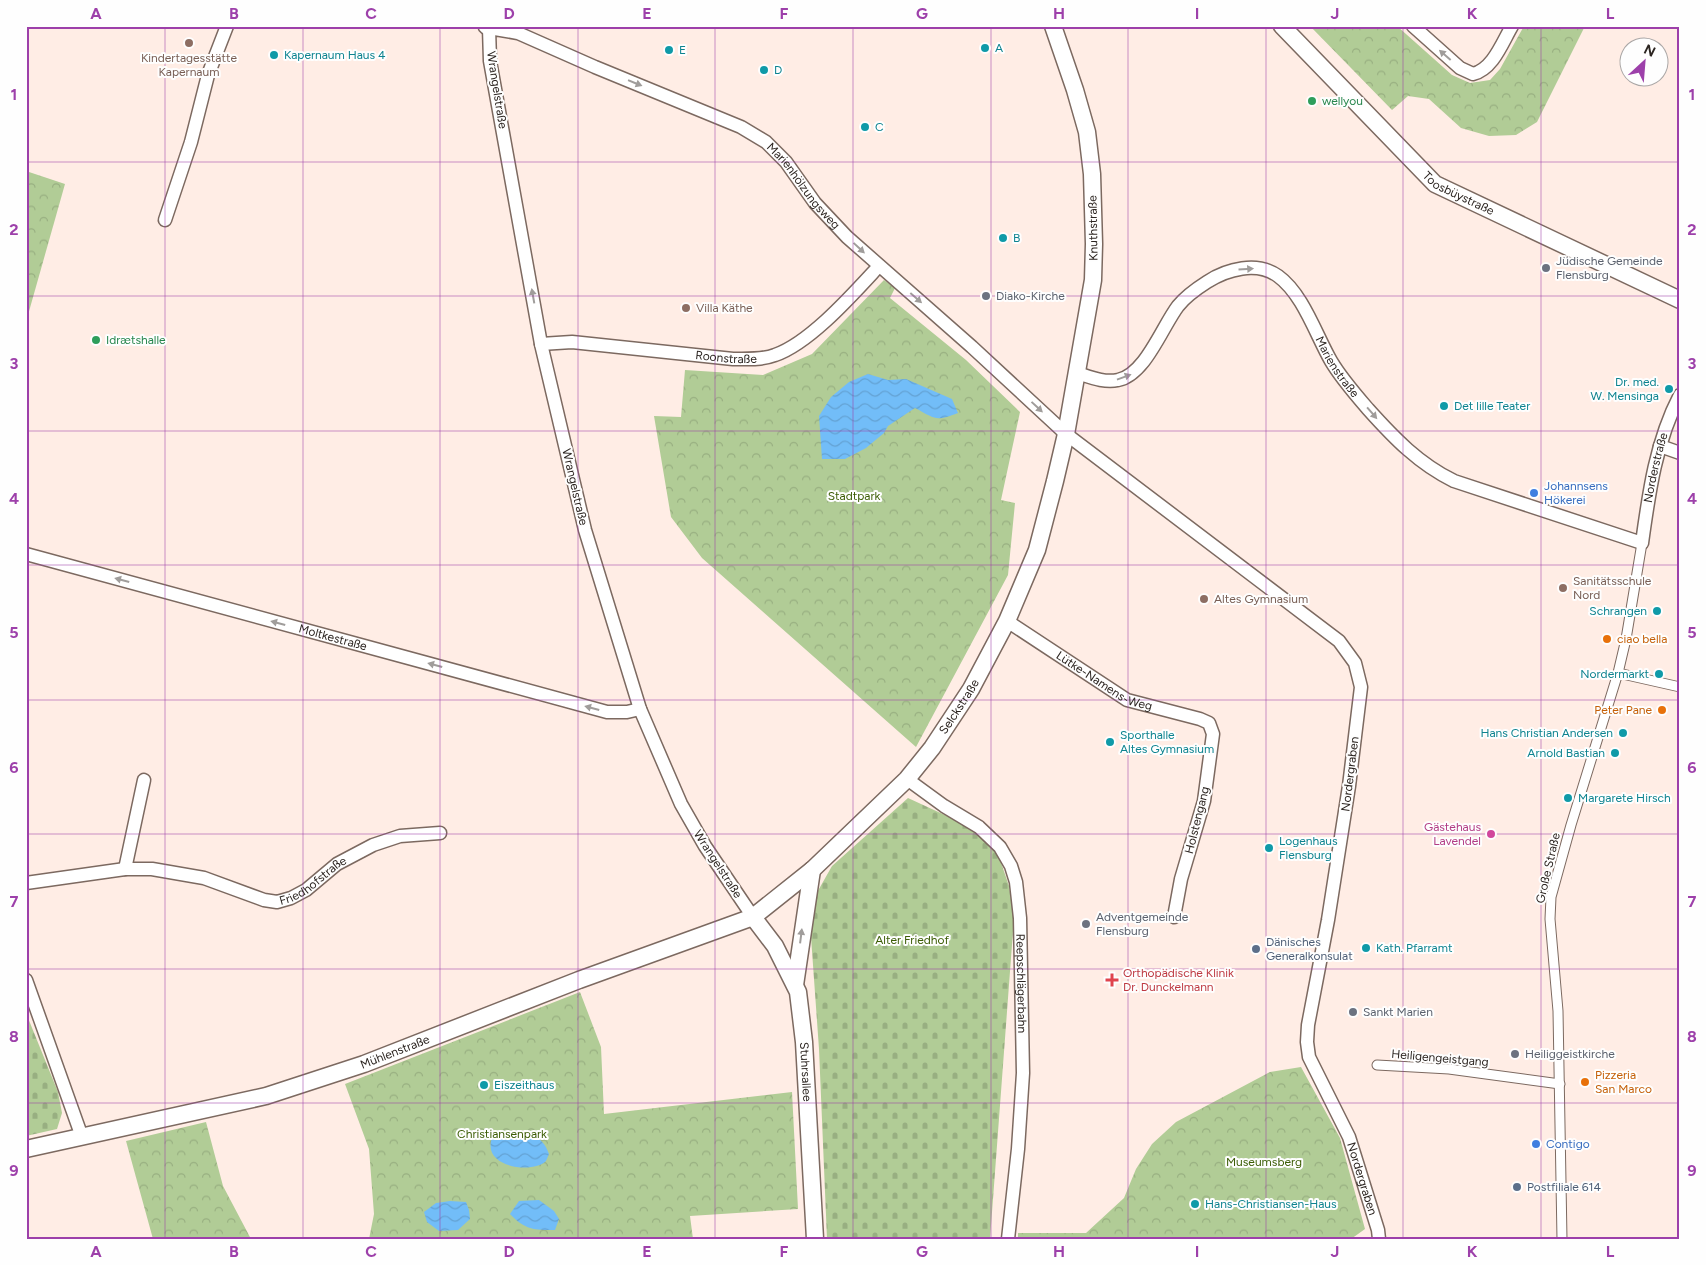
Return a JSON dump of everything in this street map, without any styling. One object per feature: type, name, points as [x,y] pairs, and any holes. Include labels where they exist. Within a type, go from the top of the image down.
[{"type":"main road","name":"Knuthstraße","points":[[1053,26],[1087,132],[1092,174],[1093,280],[1066,434]]},
{"type":"main road","name":"Toosbüystraße","points":[[1282,26],[1435,184],[1680,300]]},
{"type":"main road","name":"Selckstraße","points":[[753,917],[812,870],[907,778],[932,748],[971,688],[1007,621],[1037,550],[1066,434]]},
{"type":"main road","points":[[795,985],[812,870]]},
{"type":"main road","name":"Stuhrsallee","points":[[753,917],[775,946],[798,992],[804,1042],[815,1239]]},
{"type":"main road","name":"Mühlenstraße","points":[[26,1149],[266,1096],[364,1064],[579,980],[753,917]]},
{"type":"street","points":[[165,220],[191,142],[208,75],[227,26]]},
{"type":"street","points":[[1413,26],[1460,68],[1473,74],[1482,72],[1493,59],[1512,26]]},
{"type":"street","name":"Marienhölzungsweg","points":[[488,27],[518,33],[590,65],[741,127],[766,142],[786,162],[816,203],[847,237],[972,347],[1066,434]]},
{"type":"street","name":"Wrangelstraße","points":[[488,27],[490,61],[541,344],[585,530],[640,709],[680,804],[753,917]]},
{"type":"street","name":"Roonstraße","points":[[541,344],[572,342],[733,359],[757,359],[775,356],[798,343],[818,328],[879,266]]},
{"type":"street","name":"Marienstraße","points":[[1077,373],[1104,381],[1119,380],[1132,374],[1143,364],[1165,325],[1179,305],[1193,291],[1209,280],[1227,272],[1244,267],[1262,268],[1276,274],[1286,282],[1294,293],[1332,363],[1393,438],[1421,462],[1454,481],[1642,543]]},
{"type":"street","name":"Norderstraße","points":[[1642,543],[1650,481],[1671,412],[1680,395]]},
{"type":"street","name":"Nordergraben","points":[[1066,434],[1318,624],[1339,641],[1355,663],[1360,687],[1349,786],[1328,920],[1308,1025],[1307,1042],[1309,1058],[1315,1072],[1334,1104],[1349,1137],[1378,1230],[1379,1239]]},
{"type":"street","points":[[1660,446],[1680,453]]},
{"type":"street","name":"Große Straße","points":[[1562,1239],[1558,1011],[1550,919],[1551,897],[1618,673],[1626,639],[1642,543]]},
{"type":"street","name":"Moltkestraße","points":[[26,554],[607,712],[627,712],[640,709]]},
{"type":"street","name":"Lütke-Namens-Weg","points":[[1007,621],[1127,700],[1209,723]]},
{"type":"street","points":[[1618,673],[1680,686]]},
{"type":"street","name":"Holstengang","points":[[1174,917],[1181,879],[1204,801],[1213,734],[1209,723]]},
{"type":"street","name":"Reepschlägerbahn","points":[[907,778],[944,806],[979,827],[993,840],[1000,847],[1011,866],[1016,882],[1020,918],[1024,1073],[1008,1239]]},
{"type":"street","points":[[125,869],[144,780]]},
{"type":"street","name":"Friedhofstraße","points":[[26,882],[125,869],[152,869],[204,878],[256,897],[277,902],[291,898],[306,890],[337,864],[373,845],[400,836],[440,833]]},
{"type":"street","points":[[26,980],[82,1138]]},
{"type":"street","name":"Heiligengeistgang","points":[[1377,1065],[1449,1069],[1560,1084]]},
{"type":"green space","points":[[1310,26],[1397,26],[1452,75],[1470,83],[1490,80],[1500,69],[1524,26],[1585,26],[1537,122],[1516,135],[1489,136],[1461,128],[1429,99],[1408,96],[1392,110]]},
{"type":"green space","points":[[26,171],[65,184],[26,322]]},
{"type":"green space","name":"Stadtpark","points":[[884,280],[895,288],[890,298],[966,360],[1020,412],[1001,500],[1015,503],[1008,575],[916,747],[702,558],[671,517],[654,416],[681,417],[685,370],[763,375],[812,354]]},
{"type":"green space","name":"Alter Friedhof","points":[[908,798],[973,828],[996,848],[1009,886],[1014,918],[990,1239],[827,1239],[819,1049],[811,937],[815,896],[832,866]]},
{"type":"green space","name":"Christiansenpark","points":[[580,992],[601,1047],[604,1114],[792,1092],[798,1209],[690,1216],[693,1239],[369,1239],[374,1214],[369,1149],[345,1084]]},
{"type":"green space","points":[[26,1013],[58,1092],[62,1113],[57,1129],[26,1136]]},
{"type":"green space","name":"Museumsberg","points":[[1301,1067],[1340,1138],[1365,1229],[1351,1239],[1018,1239],[1018,1233],[1086,1233],[1124,1198],[1136,1169],[1152,1144],[1176,1122],[1270,1072]]},
{"type":"green space","points":[[206,1122],[223,1186],[251,1239],[153,1239],[126,1141]]},
{"type":"water","points":[[868,374],[888,380],[906,379],[952,399],[958,413],[945,418],[936,418],[915,408],[888,426],[884,433],[866,448],[845,459],[822,459],[819,416],[831,397],[849,382]]},
{"type":"water","points":[[505,1133],[526,1134],[538,1138],[549,1154],[546,1161],[531,1167],[510,1166],[501,1162],[494,1156],[491,1148],[492,1138]]},
{"type":"water","points":[[539,1200],[554,1211],[559,1219],[555,1230],[530,1228],[520,1223],[510,1214],[519,1201]]},
{"type":"water","points":[[450,1201],[466,1202],[470,1219],[458,1230],[439,1231],[427,1222],[424,1212],[436,1203]]},
{"type":"place","name":"Kindertagesstätte Kapernaum","points":[[189,43]]},
{"type":"place","name":"A","points":[[985,48]]},
{"type":"place","name":"E","points":[[669,50]]},
{"type":"place","name":"Kapernaum Haus 4","points":[[274,55]]},
{"type":"place","name":"D","points":[[764,70]]},
{"type":"place","name":"wellyou","points":[[1312,101]]},
{"type":"place","name":"C","points":[[865,127]]},
{"type":"place","name":"B","points":[[1003,238]]},
{"type":"place","name":"Jüdische Gemeinde Flensburg","points":[[1546,268]]},
{"type":"place","name":"Diako-Kirche","points":[[986,296]]},
{"type":"place","name":"Villa Käthe","points":[[686,308]]},
{"type":"place","name":"Idrætshalle","points":[[96,340]]},
{"type":"place","name":"Dr. med. W. Mensinga","points":[[1669,389]]},
{"type":"place","name":"Det lille Teater","points":[[1444,406]]},
{"type":"place","name":"Johannsens Hökerei","points":[[1534,493]]},
{"type":"place","name":"Sanitätsschule Nord","points":[[1563,588]]},
{"type":"place","name":"Altes Gymnasium","points":[[1204,599]]},
{"type":"place","name":"Schrangen","points":[[1657,611]]},
{"type":"place","name":"ciao bella","points":[[1607,639]]},
{"type":"place","name":"Nordermarkt","points":[[1659,674]]},
{"type":"place","name":"Peter Pane","points":[[1662,710]]},
{"type":"place","name":"Hans Christian Andersen","points":[[1623,733]]},
{"type":"place","name":"Sporthalle Altes Gymnasium","points":[[1110,742]]},
{"type":"place","name":"Arnold Bastian","points":[[1615,753]]},
{"type":"place","name":"Margarete Hirsch","points":[[1568,798]]},
{"type":"place","name":"Gästehaus Lavendel","points":[[1491,834]]},
{"type":"place","name":"Logenhaus Flensburg","points":[[1269,848]]},
{"type":"place","name":"Adventgemeinde Flensburg","points":[[1086,924]]},
{"type":"place","name":"Kath. Pfarramt","points":[[1366,948]]},
{"type":"place","name":"Dänisches Generalkonsulat","points":[[1256,949]]},
{"type":"place","name":"Orthopädische Klinik Dr. Dunckelmann","points":[[1112,980]]},
{"type":"place","name":"Sankt Marien","points":[[1353,1012]]},
{"type":"place","name":"Heiliggeistkirche","points":[[1515,1054]]},
{"type":"place","name":"Pizzeria San Marco","points":[[1585,1082]]},
{"type":"place","name":"Eiszeithaus","points":[[484,1085]]},
{"type":"place","name":"Contigo","points":[[1536,1144]]},
{"type":"place","name":"Postfiliale 614","points":[[1517,1187]]},
{"type":"place","name":"Hans-Christiansen-Haus","points":[[1195,1204]]}]
